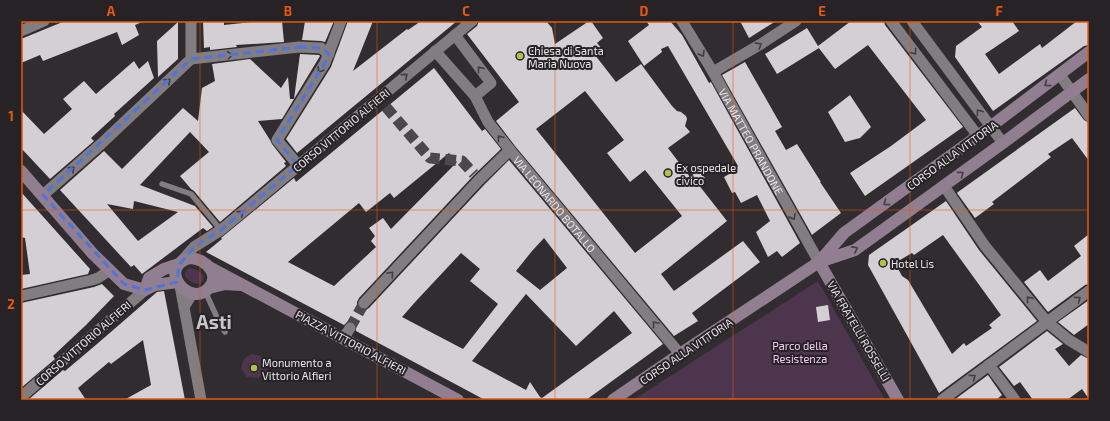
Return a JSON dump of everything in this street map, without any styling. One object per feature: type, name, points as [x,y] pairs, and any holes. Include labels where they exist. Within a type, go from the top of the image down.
[{"type":"street","points":[[21,31],[31,23],[44,21]]},
{"type":"street","points":[[191,21],[191,59]]},
{"type":"street","points":[[298,165],[277,140],[325,63],[341,21]]},
{"type":"street","name":"CORSO VITTORIO ALFIERI","points":[[145,290],[149,278],[164,269],[179,264],[194,247],[221,230],[298,165],[383,103],[435,51],[472,21]]},
{"type":"street","name":"VIA MATTEO PRANDONE","points":[[682,21],[713,72],[819,262]]},
{"type":"street","points":[[891,21],[978,136]]},
{"type":"street","points":[[912,21],[1003,143]]},
{"type":"street","points":[[713,72],[761,44],[793,22]]},
{"type":"street","points":[[455,35],[491,83],[475,96]]},
{"type":"street","points":[[43,195],[101,144],[191,59],[299,47],[320,48],[328,54]]},
{"type":"street","name":"VIA LEONARDO BOTALLO","points":[[435,51],[475,96],[488,122],[510,150],[680,354]]},
{"type":"street","name":"CORSO ALLA VITTORIA","points":[[819,262],[844,233],[978,136],[1089,52]]},
{"type":"street","points":[[1060,75],[1089,116]]},
{"type":"street","name":"CORSO ALLA VITTORIA","points":[[613,400],[819,262],[855,250],[1089,79]]},
{"type":"street","points":[[364,303],[477,177],[510,150]]},
{"type":"street","points":[[21,171],[94,254],[124,284],[145,290]]},
{"type":"street","points":[[944,186],[986,246],[1047,322],[1069,340],[1089,352]]},
{"type":"street","points":[[178,284],[192,294],[201,293],[207,290],[211,284],[213,276],[206,264],[204,248],[210,237]]},
{"type":"street","points":[[201,400],[184,306],[175,273],[179,264],[186,259],[199,259],[206,264]]},
{"type":"street","name":"VIA FRATELLI ROSSELLI","points":[[819,262],[898,400]]},
{"type":"street","name":"PIAZZA VITTORIO ALFIERI","points":[[206,264],[458,400]]},
{"type":"street","points":[[21,296],[92,280],[110,270]]},
{"type":"street","name":"CORSO VITTORIO ALFIERI","points":[[21,397],[145,290],[156,285],[178,284]]},
{"type":"street","name":"PIAZZA VITTORIO ALFIERI","points":[[207,290],[225,284],[244,285]]},
{"type":"street","points":[[942,400],[1089,291]]},
{"type":"street","points":[[184,306],[192,294]]},
{"type":"street","points":[[342,337],[350,328]]},
{"type":"street","points":[[989,365],[1015,400]]},
{"type":"lane","points":[[162,184],[191,194],[221,230]]},
{"type":"lane","points":[[207,290],[220,324],[225,332]]},
{"type":"highlighted area","points":[[299,47],[321,48],[329,54],[325,63],[277,140],[298,165],[221,230],[194,247],[179,265],[177,282],[145,290],[124,284],[43,195],[191,59]]},
{"type":"green space","points":[[189,268],[202,273],[204,277],[201,283],[196,284],[186,278],[185,272]]},
{"type":"green space","name":"Parco della Resistenza","points":[[818,281],[885,400],[633,400]]},
{"type":"green space","points":[[251,354],[261,356],[266,362],[266,372],[258,378],[247,377],[241,368],[244,359]]},
{"type":"building","points":[[65,21],[142,22],[135,25],[139,35],[122,45],[117,32],[43,61],[40,55],[21,63],[21,39]]},
{"type":"building","points":[[203,21],[224,21],[224,25],[252,21],[282,21],[284,42],[236,45],[237,47],[210,50],[210,47],[204,48]]},
{"type":"building","points":[[305,21],[334,21],[325,42],[302,40]]},
{"type":"building","points":[[348,21],[373,21],[353,71],[407,29],[408,30],[421,21],[457,21],[297,153],[286,139],[331,67]]},
{"type":"building","points":[[479,21],[546,21],[552,28],[555,44],[591,21],[603,38],[597,43],[602,49],[595,55],[616,82],[641,64],[672,106],[686,116],[687,119],[685,126],[690,132],[668,148],[690,177],[698,170],[705,178],[698,184],[727,221],[661,274],[674,291],[743,241],[760,262],[692,313],[698,321],[674,336],[515,146],[496,121],[519,102],[467,34],[477,26]],"holes":[[[585,91],[624,140],[607,153],[630,182],[645,170],[682,216],[635,253],[536,129]]]},
{"type":"building","points":[[646,21],[670,21],[682,35],[709,83],[711,82],[800,243],[782,257],[777,251],[768,257],[756,232],[770,221],[757,195],[741,203],[735,192],[732,193],[724,177],[738,166],[668,46],[661,49],[662,52],[644,66],[628,41],[649,25]]},
{"type":"building","points":[[740,21],[776,21],[749,38]]},
{"type":"building","points":[[851,21],[884,21],[885,25],[963,127],[865,196],[850,173],[891,146],[926,120],[868,45],[835,69],[819,48],[777,74],[765,54],[807,28],[818,46]]},
{"type":"building","points":[[977,21],[1012,21],[1019,31],[985,54],[999,74],[1040,44],[1042,48],[1077,21],[1089,21],[1089,45],[1084,46],[993,111],[955,57],[956,46],[982,27]]},
{"type":"building","points":[[178,22],[178,59],[158,77],[157,41]]},
{"type":"building","points":[[300,54],[319,55],[320,56],[282,119],[258,121],[272,144],[286,162],[284,163],[286,166],[220,222],[180,176],[209,152],[190,132],[140,185],[195,206],[213,227],[207,231],[203,228],[142,274],[134,265],[131,267],[60,190],[104,151],[122,169],[183,108],[198,121],[202,88],[215,81],[212,64],[250,59],[281,88],[288,77],[290,99],[294,99]],"holes":[[[134,201],[178,212],[138,241],[107,204],[133,209]]]},
{"type":"building","points":[[134,61],[139,69],[148,61],[154,78],[114,114],[115,116],[91,138],[94,141],[50,179],[21,148],[21,110],[44,134],[72,109],[63,99],[84,81],[96,94]]},
{"type":"building","points":[[745,62],[782,127],[775,131],[786,150],[797,144],[841,213],[812,235],[722,75]]},
{"type":"building","points":[[434,68],[482,131],[485,129],[501,149],[474,175],[359,298],[357,305],[363,310],[369,308],[509,160],[663,344],[586,400],[485,400],[356,331],[356,325],[353,322],[347,322],[344,325],[206,252],[294,178],[296,182]],"holes":[[[449,153],[457,162],[391,229],[383,218],[369,228],[375,236],[371,241],[376,247],[334,286],[288,262],[359,203],[366,212],[390,193],[394,198]],[[544,238],[567,268],[540,290],[516,271]],[[461,253],[480,269],[470,281],[498,304],[463,349],[402,317]],[[526,294],[576,346],[614,311],[632,333],[542,398],[530,382],[526,390],[472,361]]]},
{"type":"building","points":[[850,95],[871,127],[860,138],[845,142],[828,112]]},
{"type":"building","points":[[1075,108],[1084,120],[1089,123],[1089,161],[1072,138],[1048,154],[1051,157],[992,202],[994,204],[975,218],[957,193]]},
{"type":"building","points":[[21,192],[90,269],[88,274],[21,289],[21,275],[30,274],[25,238],[21,237]]},
{"type":"building","points":[[946,201],[979,250],[1037,321],[939,393],[868,265],[869,255]],"holes":[[[943,235],[1001,315],[989,325],[992,328],[966,346],[964,343],[952,354],[908,280],[902,276],[895,263],[912,253],[914,255]]]},
{"type":"building","points":[[1089,234],[1089,284],[1085,285],[1048,312],[1024,282],[1040,270],[1048,281],[1081,256],[1074,246]]},
{"type":"building","points":[[102,284],[114,296],[53,356],[55,359],[21,388],[21,303]]},
{"type":"building","points":[[164,291],[185,400],[124,400],[151,385],[143,340],[111,364],[109,362],[78,388],[86,400],[28,400],[63,370],[65,371],[157,292]]},
{"type":"building","points":[[1089,300],[1089,324],[1074,335],[1058,322]]},
{"type":"building","points":[[828,305],[830,320],[818,322],[816,307]]},
{"type":"building","points":[[1047,331],[1063,344],[1055,349],[1069,366],[1081,355],[1089,359],[1089,399],[1082,389],[1067,400],[1033,400],[1020,382],[1014,386],[999,367]]},
{"type":"building","points":[[988,375],[1002,395],[996,400],[954,400]]},
{"type":"tunnel","points":[[386,107],[430,158],[462,161],[474,174]]},
{"type":"tunnel","points":[[350,328],[364,303]]},
{"type":"place","name":"Chiesa di Santa Maria Nuova","points":[[520,56]]},
{"type":"place","name":"Ex ospedale civico","points":[[668,173]]},
{"type":"place","name":"Hotel Lis","points":[[883,263]]},
{"type":"place","name":"Monumento a Vittorio Alfieri","points":[[254,368]]},
{"type":"district","name":"Asti","points":[[214,321]]}]
